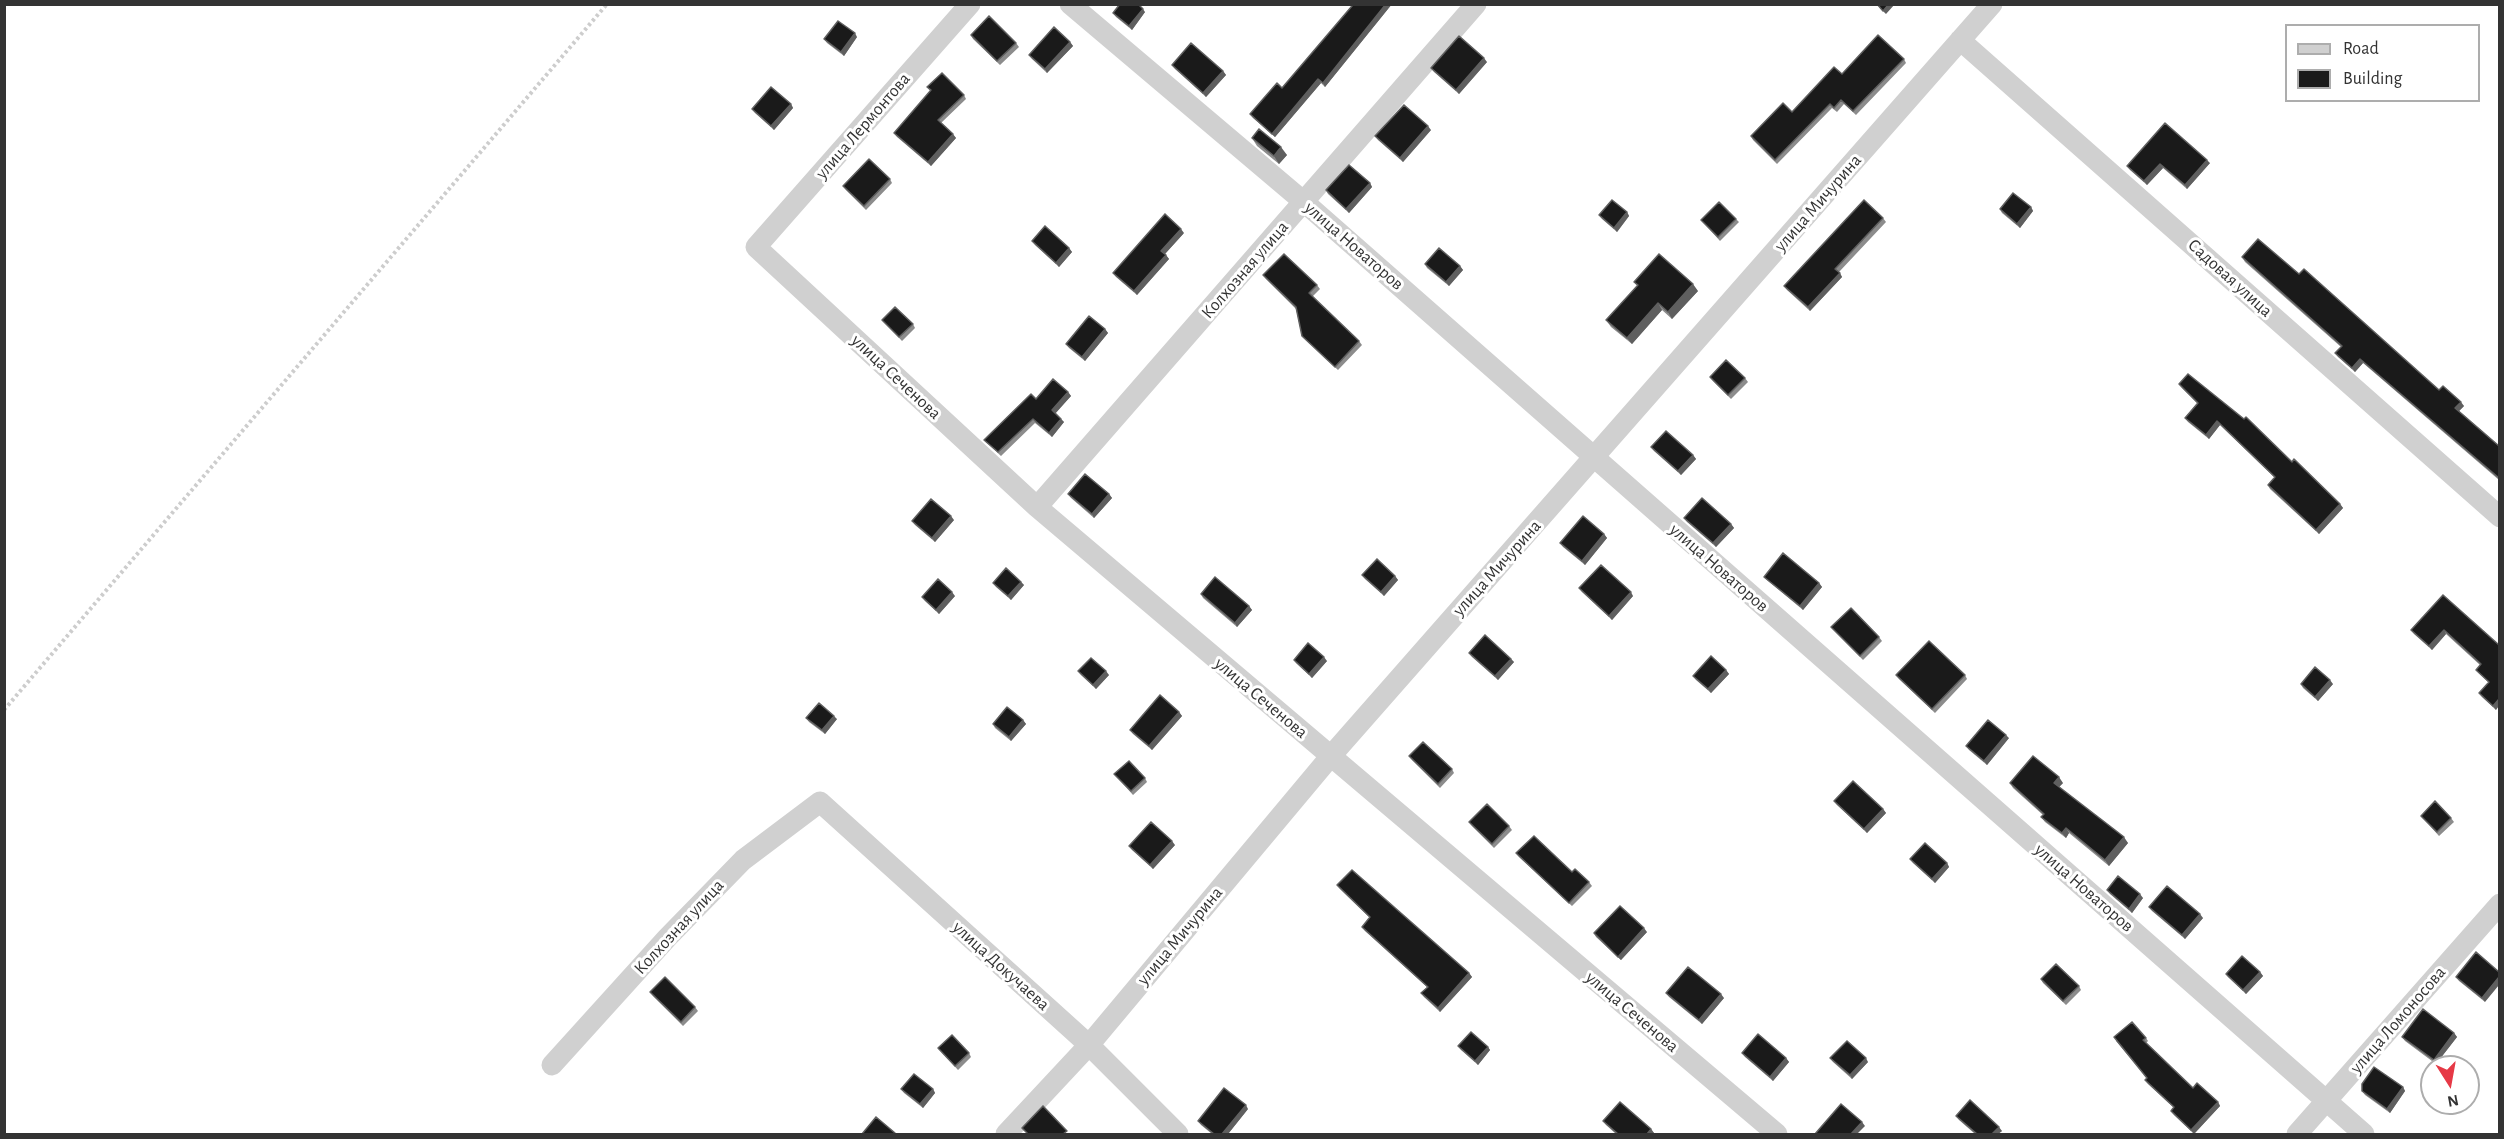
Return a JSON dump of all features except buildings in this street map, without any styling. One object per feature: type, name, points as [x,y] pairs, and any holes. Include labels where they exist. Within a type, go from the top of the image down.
[{"type":"street","name":"улица Лермонтова","points":[[756,247],[970,4]]},
{"type":"street","name":"улица Новаторов","points":[[1070,4],[1304,202],[2364,1134]]},
{"type":"street","name":"Колхозная улица","points":[[1037,507],[1476,4]]},
{"type":"street","name":"улица Мичурина","points":[[1006,1134],[1089,1045],[1330,757],[1992,4]]},
{"type":"street","name":"Садовая улица","points":[[1960,40],[2499,517]]},
{"type":"street","name":"улица Сеченова","points":[[756,247],[1037,507],[1777,1134]]},
{"type":"street","name":"Колхозная улица","points":[[552,1065],[667,938],[743,860],[820,802]]},
{"type":"street","name":"улица Докучаева","points":[[820,802],[1089,1045],[1178,1134]]},
{"type":"street","name":"улица Ломоносова","points":[[2296,1134],[2499,904]]},
{"type":"path","points":[[4,710],[607,4]]}]
